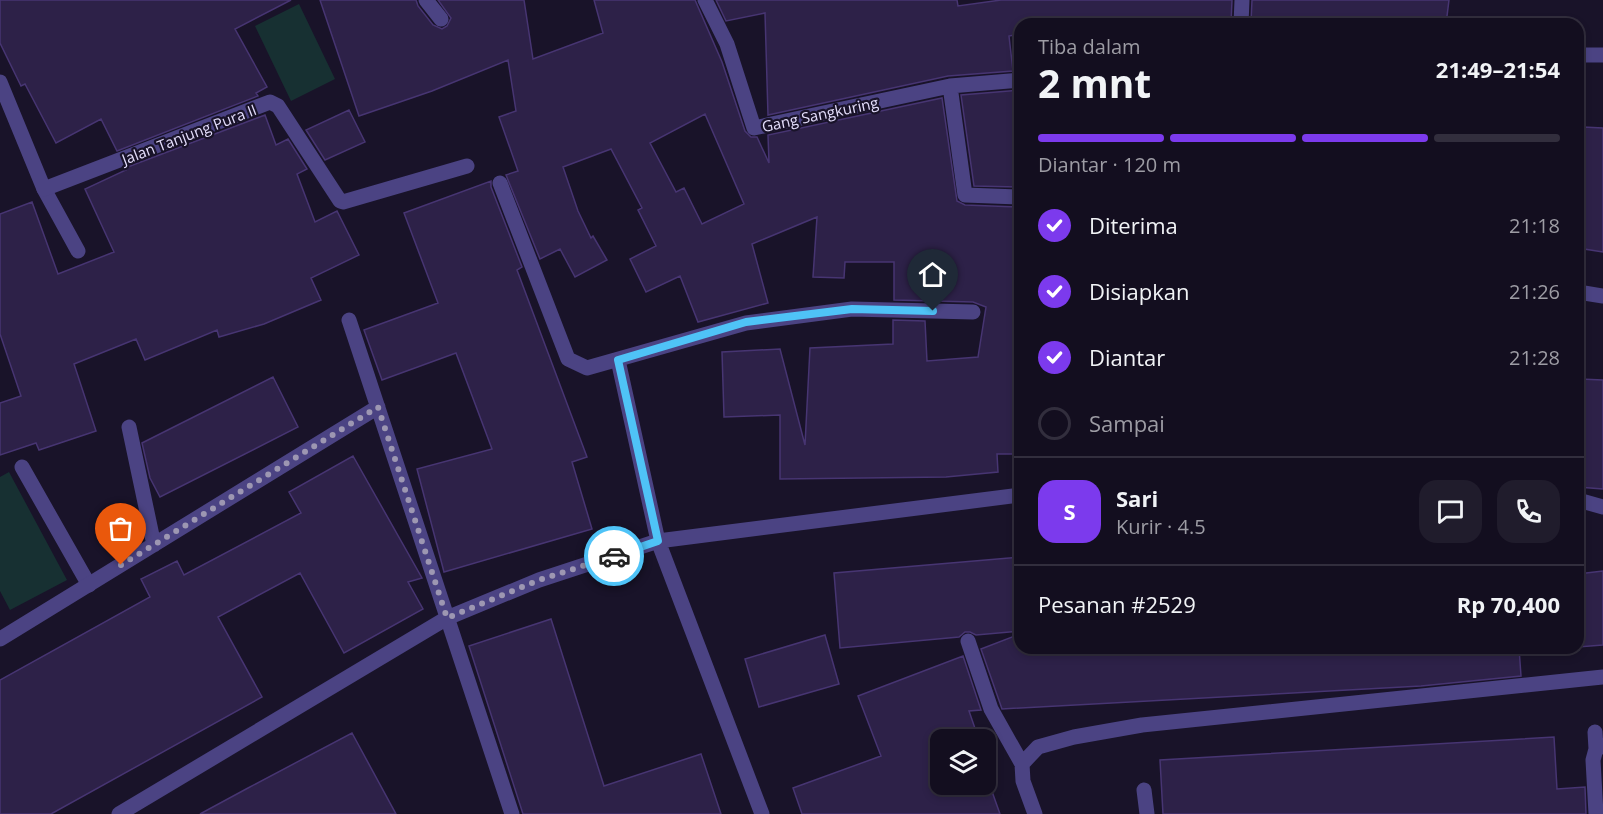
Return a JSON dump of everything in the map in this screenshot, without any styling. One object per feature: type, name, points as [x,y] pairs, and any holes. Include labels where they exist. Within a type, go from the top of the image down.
[{"type":"street","points":[[426,0],[441,19]]},
{"type":"street","name":"Gang Sangkuring","points":[[705,0],[727,44],[754,128],[950,86]]},
{"type":"street","points":[[1241,18],[1242,0]]},
{"type":"street","points":[[1584,56],[1603,55]]},
{"type":"street","points":[[1014,81],[950,86],[965,195],[1014,196]]},
{"type":"street","points":[[0,82],[44,189],[78,251]]},
{"type":"street","name":"Jalan Tanjung Pura II","points":[[44,189],[270,102],[278,106],[340,201],[343,202],[467,166]]},
{"type":"street","points":[[500,183],[568,359],[587,368],[746,322],[852,309],[974,312]]},
{"type":"street","points":[[1584,293],[1603,296]]},
{"type":"street","points":[[349,320],[512,814]]},
{"type":"street","points":[[618,360],[658,541],[762,814]]},
{"type":"street","points":[[0,639],[378,407]]},
{"type":"street","points":[[129,427],[154,545]]},
{"type":"street","points":[[22,467],[89,585]]},
{"type":"street","points":[[119,814],[447,618],[539,580],[658,541],[1014,496]]},
{"type":"street","points":[[1584,502],[1603,507]]},
{"type":"street","points":[[968,640],[991,710],[1022,764],[1023,781],[1035,814]]},
{"type":"street","points":[[1022,764],[1038,747],[1074,737],[1142,725],[1603,676]]},
{"type":"street","points":[[1595,732],[1600,747],[1593,760],[1596,814]]},
{"type":"street","points":[[1144,790],[1147,814]]},
{"type":"green space","points":[[299,4],[335,79],[291,101],[255,26]]},
{"type":"green space","points":[[9,472],[67,580],[10,610],[0,591],[0,477]]},
{"type":"building","points":[[0,0],[291,0],[235,29],[267,87],[256,93],[258,96],[117,151],[101,119],[56,143],[25,84],[21,86],[0,43]]},
{"type":"building","points":[[320,0],[416,0],[433,25],[442,29],[447,26],[451,18],[438,0],[524,0],[533,59],[603,33],[594,0],[695,0],[722,62],[745,131],[751,137],[757,137],[769,163],[768,135],[942,98],[957,201],[965,205],[1014,207],[1014,454],[997,454],[998,472],[946,477],[780,479],[780,415],[724,417],[722,352],[780,349],[805,445],[810,348],[893,344],[893,320],[925,321],[927,361],[978,357],[986,307],[973,302],[894,300],[894,262],[845,262],[844,278],[813,277],[817,217],[752,244],[768,303],[698,322],[680,276],[646,292],[630,259],[656,246],[638,210],[642,208],[611,149],[563,167],[578,211],[591,238],[593,236],[607,260],[575,277],[560,249],[540,259],[506,175],[518,171],[499,117],[516,111],[508,60],[432,91],[359,116]],"holes":[[[705,114],[744,204],[702,224],[684,188],[676,192],[650,143]]]},
{"type":"building","points":[[716,0],[957,0],[958,6],[1001,0],[1232,0],[1231,18],[1014,18],[1014,35],[1009,36],[1013,71],[948,76],[768,115],[765,13],[726,21]]},
{"type":"building","points":[[1252,0],[1449,0],[1447,18],[1251,18]]},
{"type":"building","points":[[1014,91],[1014,187],[974,186],[961,95]]},
{"type":"building","points":[[349,110],[365,142],[325,160],[306,130]]},
{"type":"building","points":[[265,115],[276,145],[288,139],[307,169],[297,174],[315,222],[337,211],[359,255],[311,278],[321,300],[264,324],[219,337],[217,330],[145,360],[136,339],[74,364],[96,431],[39,450],[36,443],[0,455],[0,403],[21,396],[0,334],[0,214],[32,202],[58,274],[114,252],[85,189],[126,170],[125,168]]},
{"type":"building","points":[[1584,127],[1603,128],[1603,252],[1584,249]]},
{"type":"building","points":[[491,181],[491,187],[522,267],[517,270],[587,457],[572,462],[592,529],[444,572],[417,469],[492,449],[456,353],[382,380],[364,330],[438,303],[404,213]]},
{"type":"building","points":[[273,377],[298,427],[160,497],[150,478],[142,443]]},
{"type":"building","points":[[1584,379],[1603,380],[1603,489],[1584,487]]},
{"type":"building","points":[[353,456],[422,578],[408,582],[423,609],[344,653],[300,573],[218,617],[262,697],[51,814],[0,814],[0,680],[150,597],[141,579],[177,561],[184,575],[301,513],[289,492]]},
{"type":"building","points":[[1014,558],[1014,632],[976,635],[965,632],[959,637],[840,648],[834,573]]},
{"type":"building","points":[[1603,571],[1603,645],[1584,647],[1584,573]]},
{"type":"building","points":[[551,619],[604,786],[701,754],[721,814],[523,814],[469,646]]},
{"type":"building","points":[[825,635],[839,684],[759,707],[745,659]]},
{"type":"building","points":[[1014,636],[1014,654],[1519,654],[1521,676],[1421,686],[1002,709],[981,649]]},
{"type":"building","points":[[963,656],[981,710],[969,711],[975,729],[930,729],[930,795],[993,795],[1000,814],[802,814],[793,788],[881,756],[858,696]]},
{"type":"building","points":[[352,733],[396,814],[200,814],[248,788]]},
{"type":"building","points":[[1554,737],[1557,789],[1585,787],[1586,814],[1163,814],[1160,760]]},
{"type":"way so far","points":[[121,565],[378,407],[447,618],[539,580],[614,556]]},
{"type":"route","points":[[614,556],[658,541],[618,360],[746,322],[852,309],[933,311]]}]
